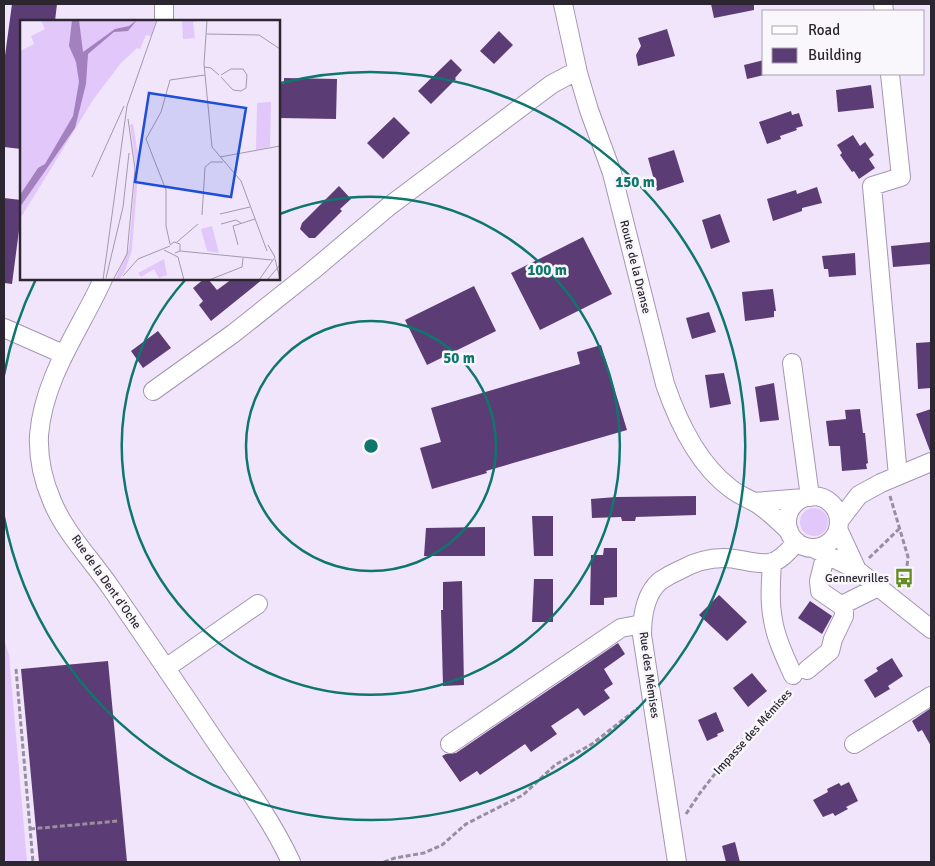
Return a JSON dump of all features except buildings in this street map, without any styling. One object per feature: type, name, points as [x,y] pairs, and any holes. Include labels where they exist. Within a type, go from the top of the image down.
[{"type":"street","points":[[164,4],[164,20]]},
{"type":"street","name":"Route de la Dranse","points":[[564,4],[578,73],[612,173],[660,365],[670,400],[684,429],[708,466],[729,487],[741,496],[754,502],[806,544],[861,566]]},
{"type":"street","points":[[153,391],[234,333],[396,201],[552,84],[569,75],[578,73]]},
{"type":"street","points":[[890,75],[901,177],[872,186],[892,478]]},
{"type":"street","name":"Rue de la Dent d'Oche","points":[[102,280],[63,354],[49,388],[41,420],[40,454],[46,486],[60,517],[253,796],[291,862]]},
{"type":"street","points":[[4,328],[63,354]]},
{"type":"street","points":[[792,363],[812,498]]},
{"type":"street","points":[[754,502],[859,494],[931,462]]},
{"type":"street","points":[[772,562],[806,544],[823,546],[832,540],[839,525],[859,494]]},
{"type":"street","points":[[884,591],[844,604],[839,604],[820,591],[819,581],[806,544],[788,520],[791,510],[798,502],[812,498],[833,505],[837,511],[839,525],[861,566],[884,591],[931,629]]},
{"type":"street","name":"Rue des Mémises","points":[[677,862],[642,635],[642,624],[648,599],[658,582],[692,564],[707,559],[725,558],[763,563],[772,562]]},
{"type":"street","name":"Impasse des Mémises","points":[[772,562],[772,620],[778,640],[800,672]]},
{"type":"street","points":[[166,668],[258,604]]},
{"type":"street","points":[[800,672],[830,651],[833,639],[844,616],[844,604]]},
{"type":"street","points":[[450,744],[621,628],[642,624]]},
{"type":"street","points":[[854,744],[931,696]]},
{"type":"path","points":[[884,591],[905,570],[908,562],[899,529],[892,478]]},
{"type":"path","points":[[861,566],[899,529]]},
{"type":"path","points":[[16,669],[33,862]]},
{"type":"path","name":"Impasse des Mémises","points":[[674,834],[700,793],[735,748],[790,694],[800,672]]},
{"type":"path","points":[[384,862],[424,853],[442,845],[466,824],[523,795],[555,765],[592,744],[652,697]]},
{"type":"path","points":[[30,829],[118,821]]},
{"type":"shaded area","points":[[814,508],[824,512],[828,522],[824,532],[814,536],[804,532],[800,522],[804,512]]},
{"type":"shaded area","points":[[4,639],[9,655],[27,862],[4,862]]},
{"type":"place","name":"Gennevrilles","points":[[904,578]]}]
